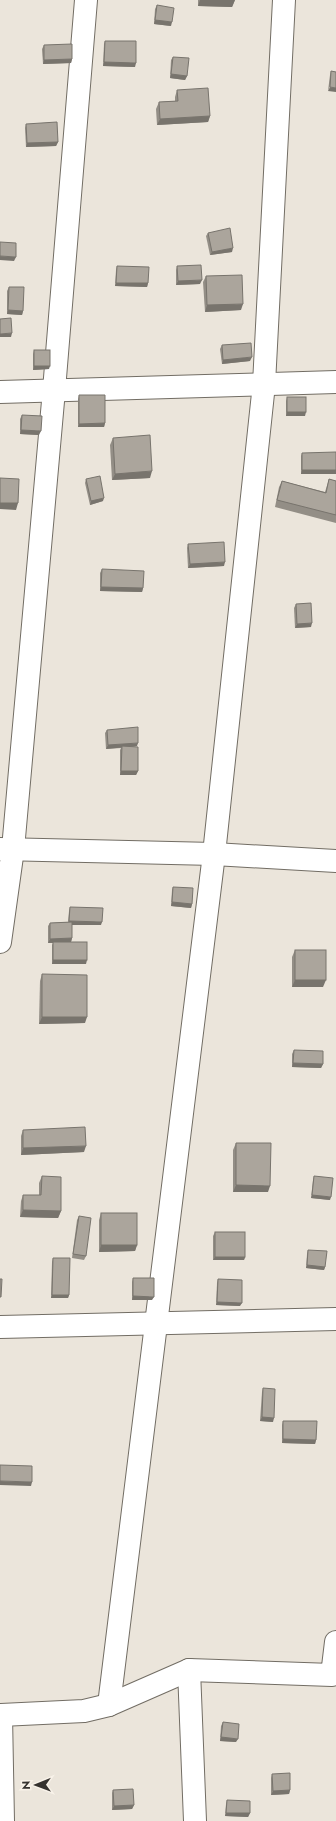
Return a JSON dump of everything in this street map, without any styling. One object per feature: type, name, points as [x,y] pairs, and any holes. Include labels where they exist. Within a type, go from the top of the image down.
[{"type":"street","points":[[0,942],[6,849],[54,390],[86,0]]},
{"type":"street","points":[[109,1705],[214,854],[264,384],[284,0]]},
{"type":"street","points":[[0,392],[336,382]]},
{"type":"street","points":[[6,849],[214,854],[336,861]]},
{"type":"street","points":[[0,1327],[157,1322],[336,1319]]},
{"type":"street","points":[[3,1821],[1,1715],[84,1711],[109,1705],[189,1670],[334,1675],[336,1642]]},
{"type":"street","points":[[189,1670],[195,1821]]},
{"type":"building","points":[[157,5],[174,8],[172,22],[155,20]]},
{"type":"building","points":[[105,41],[136,41],[136,63],[104,62]]},
{"type":"building","points":[[72,44],[72,59],[44,60],[44,45]]},
{"type":"building","points":[[173,57],[189,58],[187,76],[171,74]]},
{"type":"building","points":[[331,71],[336,72],[336,88],[330,87]]},
{"type":"building","points":[[208,88],[210,116],[160,119],[159,102],[178,101],[177,90]]},
{"type":"building","points":[[57,122],[58,142],[27,143],[26,124]]},
{"type":"building","points":[[230,228],[233,248],[212,252],[208,233]]},
{"type":"building","points":[[0,242],[16,243],[16,257],[0,256]]},
{"type":"building","points":[[201,265],[202,280],[178,281],[177,266]]},
{"type":"building","points":[[117,266],[149,267],[148,283],[116,283]]},
{"type":"building","points":[[242,275],[243,304],[207,305],[206,276]]},
{"type":"building","points":[[9,287],[24,287],[23,311],[8,310]]},
{"type":"building","points":[[11,318],[12,333],[0,334],[0,319]]},
{"type":"building","points":[[251,343],[252,357],[223,360],[222,345]]},
{"type":"building","points":[[34,350],[50,350],[50,366],[34,366]]},
{"type":"building","points":[[79,395],[105,395],[105,423],[79,424]]},
{"type":"building","points":[[287,397],[306,397],[306,412],[287,412]]},
{"type":"building","points":[[22,415],[42,416],[41,431],[21,430]]},
{"type":"building","points":[[150,435],[152,471],[115,474],[113,438]]},
{"type":"building","points":[[336,452],[336,470],[302,470],[302,453]]},
{"type":"building","points":[[100,476],[104,498],[91,501],[86,479]]},
{"type":"building","points":[[0,478],[19,479],[18,503],[0,503]]},
{"type":"building","points":[[329,479],[336,481],[336,515],[277,500],[282,481],[326,493]]},
{"type":"building","points":[[224,542],[225,562],[190,564],[188,544]]},
{"type":"building","points":[[102,569],[144,571],[143,588],[101,587]]},
{"type":"building","points":[[311,603],[312,623],[297,624],[296,604]]},
{"type":"building","points":[[138,727],[138,743],[108,745],[107,730]]},
{"type":"building","points":[[122,746],[138,747],[138,771],[121,771]]},
{"type":"building","points":[[173,887],[193,888],[192,904],[172,902]]},
{"type":"building","points":[[70,907],[103,908],[102,922],[69,921]]},
{"type":"building","points":[[72,922],[72,938],[50,939],[50,923]]},
{"type":"building","points":[[53,942],[87,942],[87,960],[53,960]]},
{"type":"building","points":[[295,950],[326,950],[326,980],[295,980]]},
{"type":"building","points":[[42,974],[87,975],[87,1017],[42,1017]]},
{"type":"building","points":[[294,1050],[323,1051],[323,1064],[293,1063]]},
{"type":"building","points":[[85,1127],[86,1146],[23,1148],[23,1130]]},
{"type":"building","points":[[236,1143],[271,1143],[270,1186],[236,1185]]},
{"type":"building","points":[[42,1176],[61,1177],[61,1211],[23,1210],[23,1195],[41,1195]]},
{"type":"building","points":[[314,1176],[333,1178],[331,1197],[312,1195]]},
{"type":"building","points":[[101,1213],[137,1213],[137,1245],[101,1245]]},
{"type":"building","points":[[79,1216],[91,1218],[86,1256],[73,1254]]},
{"type":"building","points":[[215,1232],[245,1232],[245,1257],[215,1257]]},
{"type":"building","points":[[308,1250],[327,1251],[325,1267],[307,1265]]},
{"type":"building","points":[[53,1258],[70,1258],[69,1295],[52,1295]]},
{"type":"building","points":[[133,1278],[154,1278],[154,1297],[133,1296]]},
{"type":"building","points":[[0,1279],[2,1279],[1,1297],[0,1297]]},
{"type":"building","points":[[218,1279],[242,1280],[242,1303],[217,1302]]},
{"type":"building","points":[[263,1388],[275,1389],[274,1418],[262,1417]]},
{"type":"building","points":[[283,1421],[317,1421],[316,1440],[283,1439]]},
{"type":"building","points":[[0,1465],[32,1466],[32,1482],[0,1481]]},
{"type":"building","points":[[223,1722],[239,1724],[238,1739],[221,1737]]},
{"type":"building","points":[[290,1773],[290,1790],[273,1791],[272,1774]]},
{"type":"building","points":[[133,1789],[134,1805],[114,1806],[113,1790]]},
{"type":"building","points":[[227,1800],[250,1801],[250,1813],[226,1813]]}]
